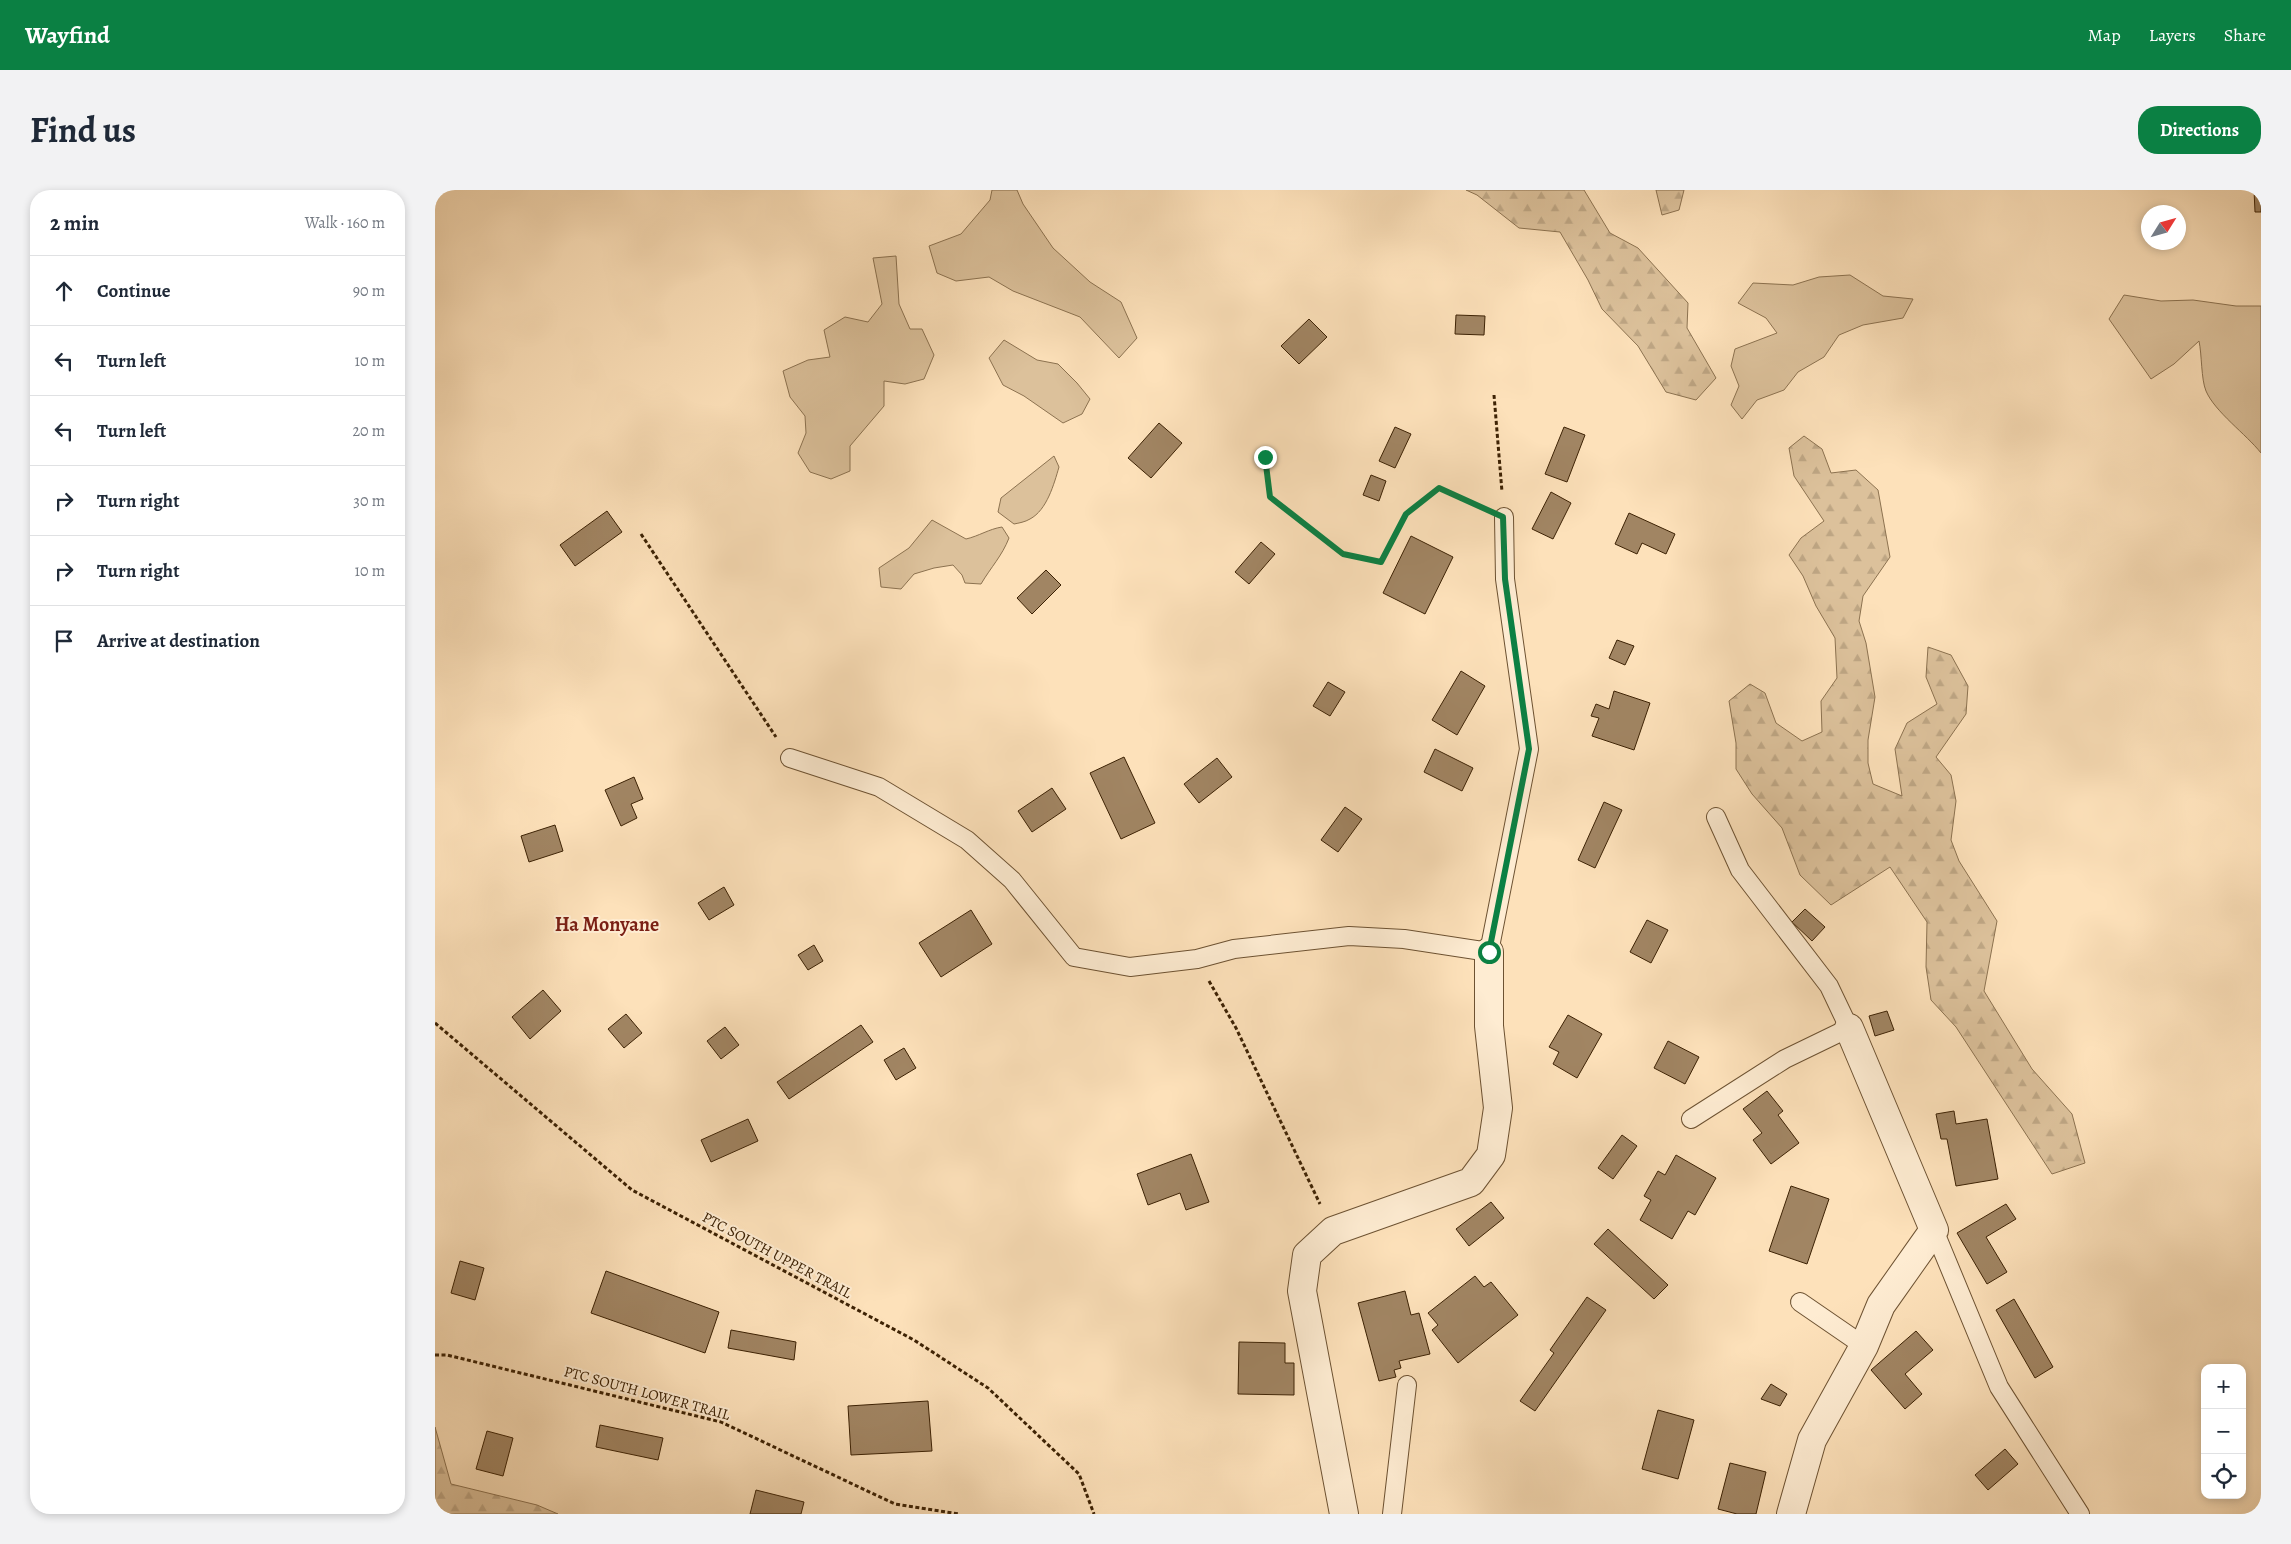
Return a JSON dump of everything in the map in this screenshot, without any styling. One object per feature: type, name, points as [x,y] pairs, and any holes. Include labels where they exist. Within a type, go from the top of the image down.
[{"type":"street","points":[[1344,1514],[1302,1291],[1307,1256],[1333,1231],[1471,1182],[1491,1154],[1498,1108],[1489,1026],[1489,952]]},
{"type":"street","points":[[1791,1514],[1812,1440],[1864,1346],[1881,1305],[1934,1230],[1849,1028]]},
{"type":"lane","points":[[790,758],[879,787],[967,840],[1011,880],[1074,957],[1130,967],[1197,959],[1234,949],[1349,936],[1404,939],[1489,952],[1529,749],[1505,579],[1503,517]]},
{"type":"lane","points":[[1691,1118],[1785,1059],[1849,1028],[1829,986],[1740,870],[1716,817]]},
{"type":"lane","points":[[1934,1230],[1999,1388],[2080,1514]]},
{"type":"lane","points":[[1800,1302],[1864,1346]]},
{"type":"lane","points":[[1391,1514],[1407,1384]]},
{"type":"path","points":[[1265,457],[1270,497],[1343,554],[1381,562],[1406,514],[1439,488],[1503,517],[1494,395]]},
{"type":"path","points":[[641,534],[790,758]]},
{"type":"path","points":[[1197,959],[1235,1028],[1333,1231]]},
{"type":"path","name":"PTC SOUTH UPPER TRAIL","points":[[435,1023],[632,1190],[914,1340],[988,1388],[1079,1474],[1094,1514]]},
{"type":"path","name":"PTC SOUTH LOWER TRAIL","points":[[435,1355],[447,1355],[721,1422],[895,1504],[959,1514]]},
{"type":"green space","points":[[992,190],[1017,190],[1023,204],[1053,248],[1090,282],[1121,302],[1137,338],[1119,358],[1080,317],[1013,291],[989,277],[956,281],[937,273],[929,246],[961,234],[990,200]]},
{"type":"green space","points":[[1466,190],[1584,190],[1610,233],[1638,248],[1688,303],[1687,328],[1716,378],[1696,400],[1666,392],[1638,346],[1602,309],[1588,280],[1560,232],[1519,228],[1477,195]]},
{"type":"green space","points":[[1656,190],[1684,190],[1679,210],[1662,215]]},
{"type":"green space","points":[[896,256],[899,304],[910,329],[922,329],[934,355],[924,379],[905,384],[884,381],[884,406],[850,446],[850,471],[831,479],[810,472],[798,453],[806,433],[805,416],[790,397],[783,371],[808,360],[830,357],[824,330],[845,317],[868,322],[882,304],[873,258]]},
{"type":"green space","points":[[1850,275],[1883,296],[1913,299],[1903,318],[1863,325],[1839,335],[1824,357],[1798,372],[1784,390],[1757,400],[1742,419],[1731,405],[1739,386],[1731,366],[1735,349],[1777,333],[1766,318],[1738,303],[1753,283],[1793,285],[1819,277]]},
{"type":"green space","points":[[2124,295],[2161,301],[2193,300],[2236,306],[2261,306],[2261,453],[2223,415],[2210,399],[2203,380],[2199,341],[2174,364],[2151,379],[2109,319]]},
{"type":"green space","points":[[1004,340],[1037,360],[1058,364],[1090,399],[1082,414],[1063,423],[1024,396],[1003,385],[989,358]]},
{"type":"green space","points":[[1804,436],[1822,449],[1831,473],[1856,470],[1878,490],[1890,557],[1863,596],[1859,621],[1866,643],[1875,697],[1868,740],[1868,763],[1873,784],[1902,796],[1895,749],[1907,723],[1937,704],[1926,677],[1928,647],[1951,655],[1968,686],[1966,714],[1936,757],[1951,775],[1956,801],[1951,840],[1959,861],[1997,921],[1984,991],[2032,1069],[2072,1114],[2085,1163],[2052,1174],[1956,1027],[1931,1000],[1926,967],[1927,922],[1890,867],[1831,905],[1800,875],[1782,828],[1752,794],[1736,769],[1736,743],[1729,701],[1750,684],[1765,693],[1776,723],[1802,741],[1822,732],[1821,701],[1837,678],[1835,638],[1816,606],[1803,576],[1789,555],[1801,538],[1824,521],[1794,476],[1789,448]]},
{"type":"green space","points":[[1054,456],[1059,467],[1057,474],[1049,496],[1036,515],[1026,521],[1014,524],[998,512],[1001,498]]},
{"type":"green space","points":[[932,520],[966,539],[1002,527],[1009,538],[1000,556],[981,584],[965,583],[962,575],[953,565],[914,574],[901,589],[881,587],[879,568],[909,548]]},
{"type":"green space","points":[[435,1427],[451,1484],[537,1505],[558,1514],[435,1514]]},
{"type":"building","points":[[2254,190],[2261,190],[2261,212],[2255,212]]},
{"type":"building","points":[[1456,315],[1485,316],[1484,335],[1455,334]]},
{"type":"building","points":[[1309,319],[1327,337],[1299,364],[1281,346]]},
{"type":"building","points":[[1159,423],[1182,443],[1151,478],[1128,458]]},
{"type":"building","points":[[1395,427],[1411,434],[1395,468],[1379,461]]},
{"type":"building","points":[[1564,427],[1585,435],[1567,482],[1545,474]]},
{"type":"building","points":[[1371,475],[1386,481],[1379,501],[1363,495]]},
{"type":"building","points":[[1551,492],[1571,503],[1553,539],[1532,529]]},
{"type":"building","points":[[607,511],[622,532],[575,566],[560,545]]},
{"type":"building","points":[[1629,513],[1675,534],[1666,554],[1642,543],[1637,554],[1615,544]]},
{"type":"building","points":[[1411,536],[1453,557],[1425,614],[1383,593]]},
{"type":"building","points":[[1261,542],[1275,554],[1249,584],[1235,572]]},
{"type":"building","points":[[1046,570],[1061,585],[1032,614],[1017,598]]},
{"type":"building","points":[[1617,640],[1634,646],[1625,665],[1609,658]]},
{"type":"building","points":[[1461,671],[1485,686],[1457,735],[1432,720]]},
{"type":"building","points":[[1328,682],[1345,692],[1330,716],[1313,706]]},
{"type":"building","points":[[1614,691],[1650,703],[1634,750],[1592,736],[1599,718],[1591,716],[1596,704],[1609,709]]},
{"type":"building","points":[[1435,749],[1473,768],[1462,791],[1424,772]]},
{"type":"building","points":[[1124,757],[1155,823],[1121,839],[1090,773]]},
{"type":"building","points":[[1217,758],[1232,777],[1199,803],[1184,784]]},
{"type":"building","points":[[634,777],[643,799],[631,804],[637,818],[621,826],[605,790]]},
{"type":"building","points":[[1052,788],[1066,809],[1032,832],[1018,811]]},
{"type":"building","points":[[1604,802],[1622,810],[1595,868],[1578,860]]},
{"type":"building","points":[[1345,807],[1362,819],[1338,852],[1321,840]]},
{"type":"building","points":[[555,825],[563,851],[529,862],[521,836]]},
{"type":"building","points":[[724,887],[734,905],[709,920],[698,903]]},
{"type":"building","points":[[1805,909],[1825,927],[1812,941],[1792,922]]},
{"type":"building","points":[[971,910],[992,944],[941,977],[919,943]]},
{"type":"building","points":[[1647,920],[1668,930],[1651,963],[1630,952]]},
{"type":"building","points":[[814,945],[823,961],[808,970],[798,955]]},
{"type":"building","points":[[543,990],[561,1011],[530,1039],[512,1017]]},
{"type":"building","points":[[1887,1011],[1894,1030],[1875,1036],[1869,1016]]},
{"type":"building","points":[[626,1014],[642,1033],[624,1048],[608,1029]]},
{"type":"building","points":[[1568,1015],[1602,1034],[1577,1078],[1553,1064],[1559,1052],[1549,1047]]},
{"type":"building","points":[[861,1025],[873,1042],[789,1099],[777,1082]]},
{"type":"building","points":[[725,1027],[739,1045],[721,1059],[707,1041]]},
{"type":"building","points":[[1668,1041],[1699,1057],[1685,1084],[1654,1068]]},
{"type":"building","points":[[904,1048],[916,1068],[896,1080],[884,1060]]},
{"type":"building","points":[[1767,1091],[1783,1111],[1778,1115],[1799,1143],[1771,1164],[1753,1140],[1762,1133],[1743,1109]]},
{"type":"building","points":[[1954,1111],[1956,1124],[1987,1119],[1998,1179],[1956,1186],[1947,1139],[1941,1139],[1936,1114]]},
{"type":"building","points":[[748,1119],[758,1141],[711,1162],[701,1140]]},
{"type":"building","points":[[1622,1135],[1637,1146],[1613,1179],[1598,1168]]},
{"type":"building","points":[[1191,1154],[1209,1202],[1186,1210],[1180,1193],[1148,1205],[1137,1174]]},
{"type":"building","points":[[1676,1155],[1716,1178],[1695,1215],[1688,1211],[1672,1239],[1640,1220],[1651,1200],[1644,1196],[1658,1171],[1665,1175]]},
{"type":"building","points":[[1791,1186],[1829,1199],[1807,1264],[1769,1251]]},
{"type":"building","points":[[1491,1202],[1504,1218],[1469,1246],[1456,1229]]},
{"type":"building","points":[[2006,1204],[2016,1219],[1986,1237],[2007,1272],[1987,1284],[1957,1233]]},
{"type":"building","points":[[1608,1229],[1668,1285],[1654,1299],[1594,1244]]},
{"type":"building","points":[[460,1261],[484,1268],[475,1300],[451,1293]]},
{"type":"building","points":[[606,1271],[719,1312],[705,1353],[591,1313]]},
{"type":"building","points":[[1475,1276],[1484,1287],[1491,1282],[1518,1315],[1458,1363],[1432,1330],[1438,1325],[1428,1313]]},
{"type":"building","points":[[1405,1291],[1411,1315],[1419,1313],[1430,1354],[1399,1361],[1401,1368],[1394,1370],[1396,1377],[1379,1381],[1358,1303]]},
{"type":"building","points":[[1587,1297],[1606,1310],[1535,1411],[1520,1401],[1554,1353],[1550,1350]]},
{"type":"building","points":[[2014,1299],[2053,1367],[2035,1378],[1996,1310]]},
{"type":"building","points":[[731,1330],[796,1342],[794,1360],[728,1348]]},
{"type":"building","points":[[1916,1331],[1933,1350],[1905,1374],[1922,1394],[1905,1409],[1871,1370]]},
{"type":"building","points":[[1239,1342],[1285,1343],[1285,1363],[1294,1363],[1294,1395],[1238,1394]]},
{"type":"building","points":[[1771,1384],[1787,1394],[1780,1406],[1761,1399]]},
{"type":"building","points":[[928,1401],[932,1451],[851,1455],[848,1406]]},
{"type":"building","points":[[1658,1410],[1694,1420],[1678,1479],[1642,1469]]},
{"type":"building","points":[[600,1425],[663,1438],[658,1460],[596,1447]]},
{"type":"building","points":[[487,1431],[513,1438],[503,1476],[476,1469]]},
{"type":"building","points":[[2005,1449],[2018,1464],[1988,1490],[1975,1475]]},
{"type":"building","points":[[1730,1463],[1766,1472],[1756,1514],[1737,1514],[1718,1509]]},
{"type":"building","points":[[756,1490],[804,1502],[801,1514],[750,1514]]},
{"type":"district","name":"Ha Monyane","points":[[607,924]]},
{"type":"route","points":[[1265,457],[1270,497],[1343,554],[1381,562],[1406,514],[1439,488],[1503,517],[1505,579],[1529,749],[1489,952]]}]
